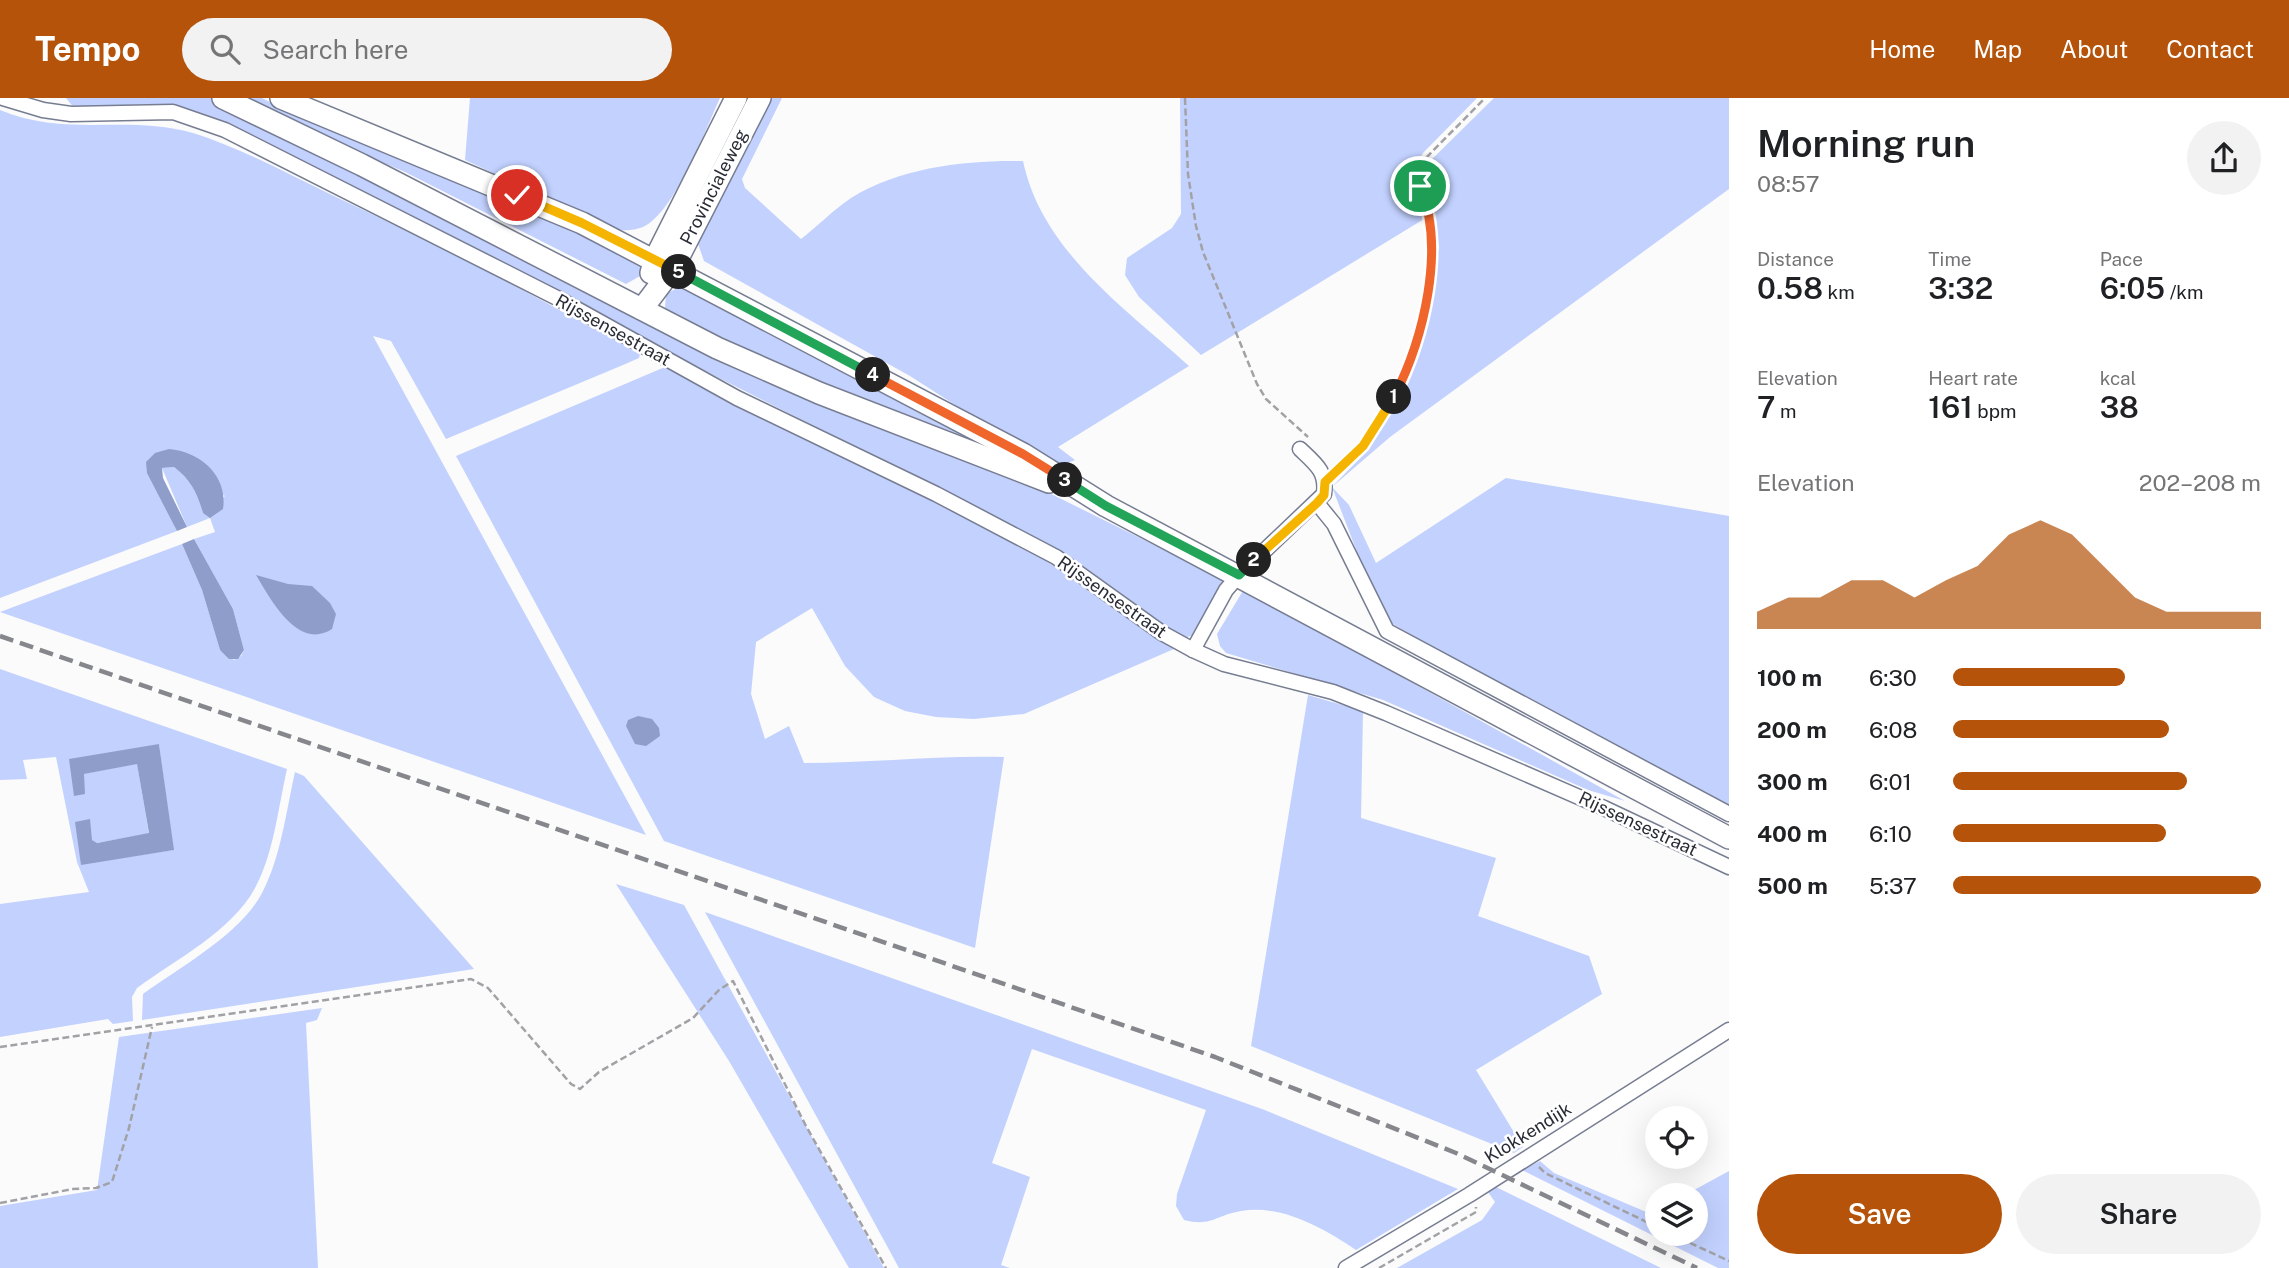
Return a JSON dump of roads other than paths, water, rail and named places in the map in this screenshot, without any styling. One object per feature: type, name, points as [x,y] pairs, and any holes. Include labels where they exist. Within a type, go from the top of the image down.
[{"type":"main road","name":"Rijssensestraat","points":[[223,98],[362,165],[717,348],[819,393],[1106,506]]},
{"type":"main road","name":"Rijssensestraat","points":[[281,98],[570,217],[664,264],[1023,454],[1106,506],[1729,838]]},
{"type":"main road","name":"Provincialeweg","points":[[664,264],[736,98]]},
{"type":"main road","name":"Provincialeweg","points":[[664,264],[760,98]]},
{"type":"main road","name":"Rijssensestraat","points":[[642,309],[664,264]]},
{"type":"street","name":"Rijssensestraat","points":[[3,98],[44,104],[71,114],[173,112],[225,130],[557,298],[737,398],[936,494],[1056,557],[1162,633],[1192,650],[1224,664],[1333,692],[1386,713],[1604,808],[1729,867]]},
{"type":"street","points":[[1192,650],[1226,590],[1324,495],[1325,482],[1321,469],[1300,449]]},
{"type":"street","points":[[1317,503],[1334,524],[1387,631],[1729,814]]},
{"type":"street","name":"Klokkendijk","points":[[1346,1268],[1469,1195],[1729,1030]]},
{"type":"railway","points":[[0,636],[1215,1057],[1456,1153],[1697,1268]]}]
